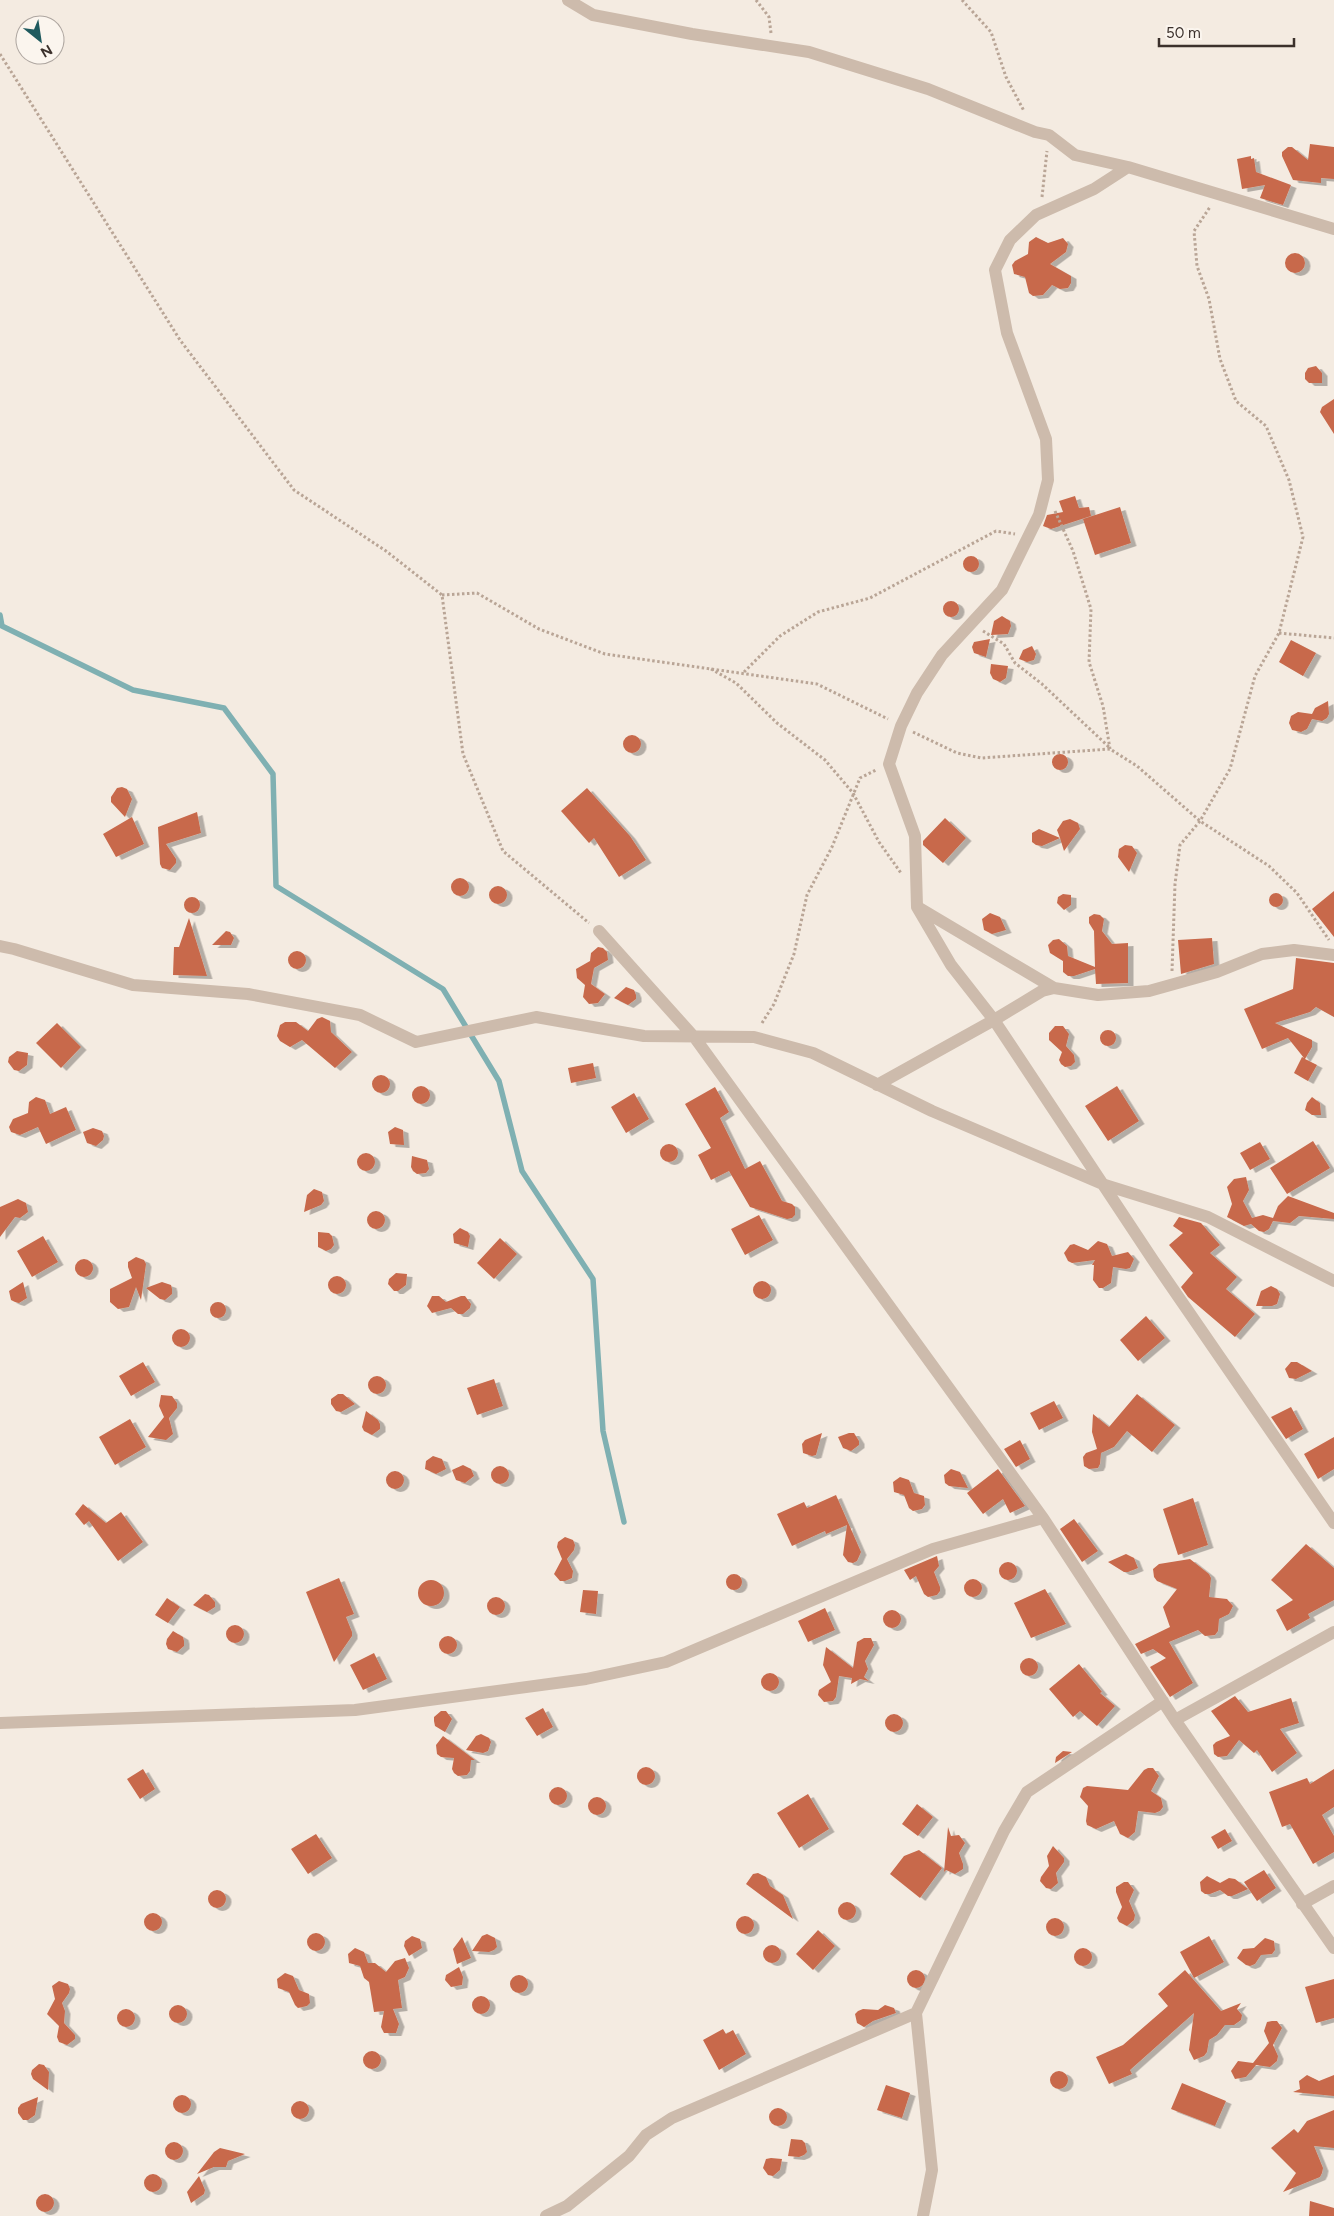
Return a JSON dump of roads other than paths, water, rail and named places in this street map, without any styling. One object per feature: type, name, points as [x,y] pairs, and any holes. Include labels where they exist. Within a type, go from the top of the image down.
[{"type":"street","points":[[568,0],[593,15],[692,34],[808,52],[928,89],[1035,132],[1049,135],[1075,155],[1128,167],[1334,229]]},
{"type":"street","points":[[1128,167],[1094,189],[1036,215],[1010,240],[995,270],[1007,333],[1046,439],[1048,480],[1039,515],[1002,590],[942,655],[917,693],[902,726],[889,764],[915,836],[917,906],[951,965],[994,1020],[1153,1260],[1334,1522]]},
{"type":"street","points":[[917,906],[1054,988],[1098,995],[1149,991],[1172,986],[1217,972],[1262,954],[1294,950],[1334,955]]},
{"type":"street","points":[[599,931],[695,1038],[1042,1518],[1175,1720],[1334,1948]]},
{"type":"street","points":[[0,946],[14,948],[133,985],[248,994],[360,1015],[416,1042],[536,1016],[644,1036],[695,1038],[754,1037],[813,1053],[877,1085],[1105,1185],[1208,1217],[1334,1281]]},
{"type":"street","points":[[877,1085],[1042,991],[1054,988]]},
{"type":"street","points":[[0,1723],[355,1710],[586,1679],[666,1662],[933,1549],[1042,1518]]},
{"type":"street","points":[[1175,1720],[1334,1632]]},
{"type":"street","points":[[923,2216],[932,2170],[916,2014],[1004,1831],[1028,1792],[1163,1701]]},
{"type":"street","points":[[1302,1904],[1334,1886]]},
{"type":"street","points":[[546,2216],[567,2206],[629,2156],[646,2135],[672,2118],[916,2014]]},
{"type":"waterway","points":[[0,615],[2,626],[133,690],[224,708],[273,774],[276,886],[443,989],[499,1081],[522,1171],[593,1279],[603,1431],[624,1522]]}]
